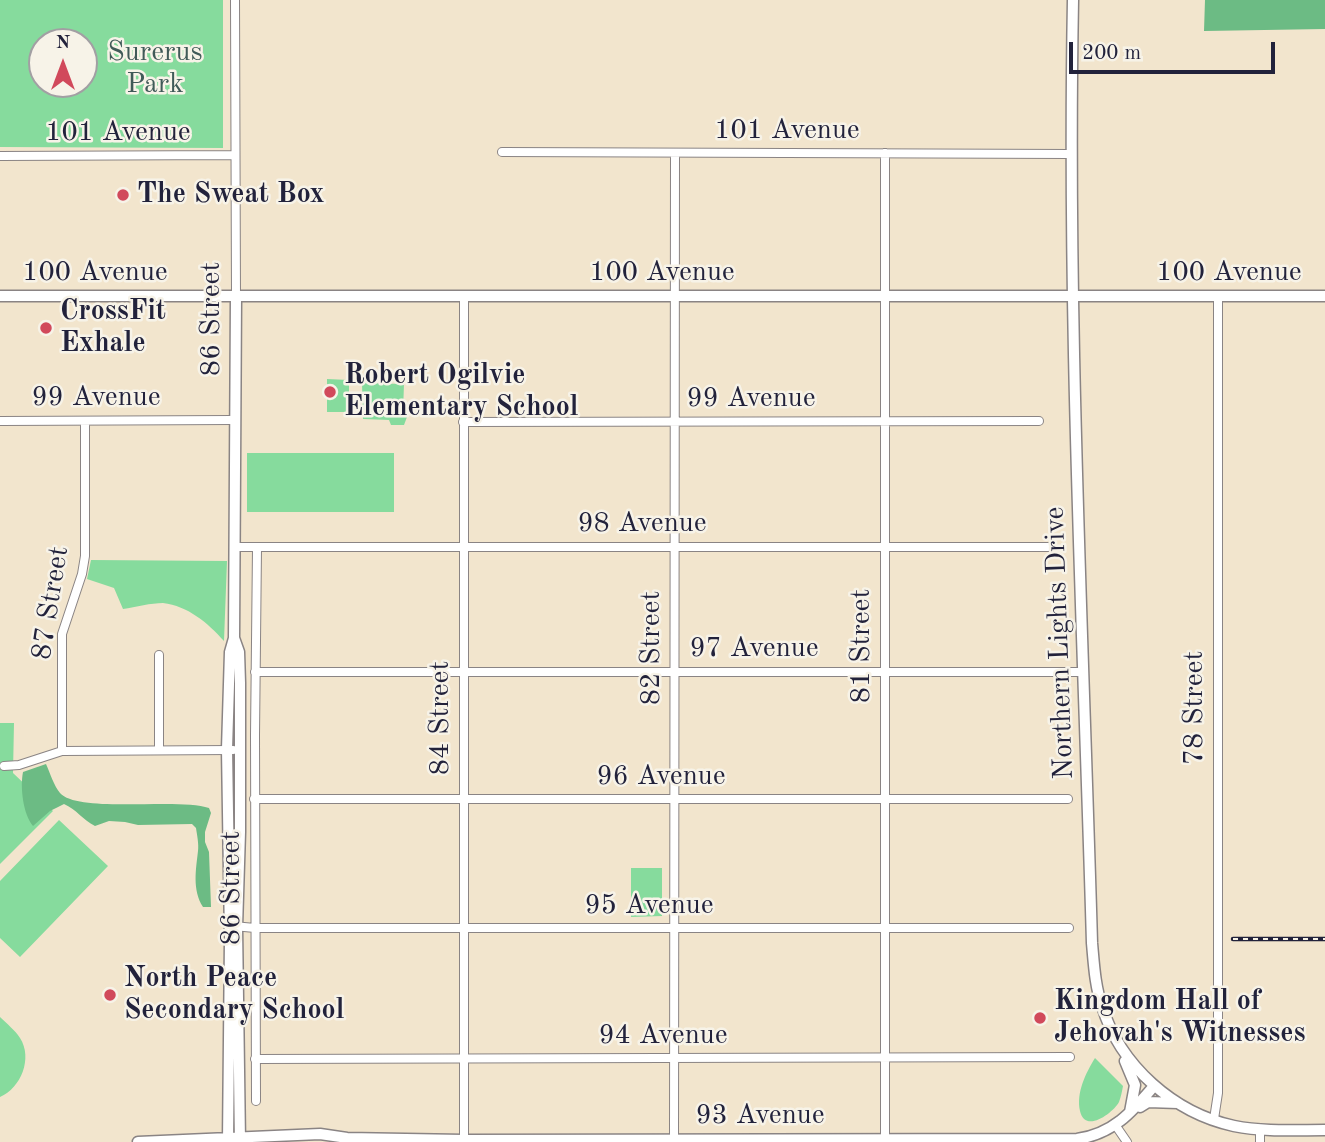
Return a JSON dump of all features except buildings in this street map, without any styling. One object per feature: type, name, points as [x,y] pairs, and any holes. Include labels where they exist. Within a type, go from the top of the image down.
[{"type":"main road","name":"Northern Lights Drive","points":[[1073,0],[1073,374],[1094,966],[1102,1008],[1115,1038],[1136,1068],[1154,1086],[1178,1103],[1232,1125],[1259,1129],[1325,1130]]},
{"type":"main road","name":"100 Avenue","points":[[0,296],[1325,296]]},
{"type":"main road","name":"86 Street","points":[[236,296],[234,638],[230,652],[227,749],[240,1140]]},
{"type":"main road","name":"86 Street","points":[[228,1140],[240,750],[239,652],[234,638]]},
{"type":"main road","points":[[1115,1038],[1135,1085],[1129,1115]]},
{"type":"main road","name":"93 Avenue","points":[[138,1142],[240,1140],[320,1134],[347,1138],[464,1140],[1077,1139],[1096,1135],[1116,1126],[1154,1086]]},
{"type":"main road","points":[[1129,1115],[1148,1102],[1178,1103]]},
{"type":"main road","name":"93 Avenue","points":[[324,1142],[347,1138]]},
{"type":"street","name":"86 Street","points":[[235,0],[236,296]]},
{"type":"street","name":"101 Avenue","points":[[502,152],[1071,154]]},
{"type":"street","name":"81 Street","points":[[885,153],[885,1139]]},
{"type":"street","name":"82 Street","points":[[674,1141],[675,154]]},
{"type":"street","name":"101 Avenue","points":[[0,156],[235,155]]},
{"type":"street","name":"84 Street","points":[[464,296],[464,1140]]},
{"type":"street","name":"78 Street","points":[[1214,1119],[1217,1093],[1218,296]]},
{"type":"street","name":"99 Avenue","points":[[0,421],[234,420]]},
{"type":"street","name":"87 Street","points":[[62,751],[62,634],[82,574],[85,556],[85,421]]},
{"type":"street","name":"99 Avenue","points":[[463,422],[1039,421]]},
{"type":"street","name":"98 Avenue","points":[[235,547],[1048,547]]},
{"type":"street","name":"86 Street","points":[[256,1101],[254,799],[257,548]]},
{"type":"street","points":[[159,655],[159,749]]},
{"type":"street","name":"97 Avenue","points":[[255,672],[1084,672]]},
{"type":"street","points":[[4,766],[19,765],[62,751],[240,750]]},
{"type":"street","name":"96 Avenue","points":[[254,799],[1068,799]]},
{"type":"street","name":"95 Avenue","points":[[234,926],[255,929],[1069,928]]},
{"type":"street","name":"94 Avenue","points":[[255,1059],[1070,1057]]},
{"type":"street","points":[[1116,1126],[1127,1142]]},
{"type":"street","points":[[1259,1129],[1260,1142]]},
{"type":"green space","name":"Surerus Park","points":[[0,0],[223,0],[223,148],[0,147]]},
{"type":"green space","points":[[1205,0],[1325,0],[1325,29],[1204,31]]},
{"type":"green space","points":[[327,379],[349,380],[349,412],[327,412]]},
{"type":"green space","points":[[362,383],[404,384],[403,412],[407,417],[404,425],[391,425],[389,420],[363,419]]},
{"type":"green space","points":[[247,453],[394,453],[394,512],[247,512]]},
{"type":"green space","points":[[91,560],[227,561],[224,641],[197,616],[172,605],[158,603],[123,609],[114,588],[87,579]]},
{"type":"green space","points":[[0,723],[14,723],[13,773],[53,811],[0,864]]},
{"type":"green space","points":[[46,764],[60,793],[71,799],[87,803],[175,804],[209,808],[211,813],[205,842],[209,852],[211,907],[203,907],[197,894],[198,842],[196,828],[192,824],[138,825],[109,821],[95,826],[64,804],[50,811],[33,826],[23,800],[23,772]]},
{"type":"green space","points":[[59,820],[108,866],[20,957],[0,938],[0,881]]},
{"type":"green space","points":[[631,868],[662,868],[662,916],[631,917]]},
{"type":"green space","points":[[0,1017],[20,1038],[24,1046],[25,1063],[14,1087],[0,1097]]},
{"type":"green space","points":[[1095,1058],[1123,1086],[1119,1102],[1111,1111],[1099,1119],[1087,1121],[1080,1111],[1079,1097],[1085,1076]]},
{"type":"railway","points":[[1233,939],[1325,939]]},
{"type":"place","name":"The Sweat Box","points":[[123,195]]},
{"type":"place","name":"CrossFit Exhale","points":[[46,328]]},
{"type":"place","name":"Robert Ogilvie Elementary School","points":[[330,392]]},
{"type":"place","name":"North Peace Secondary School","points":[[110,995]]},
{"type":"place","name":"Kingdom Hall of Jehovah's Witnesses","points":[[1040,1018]]}]
